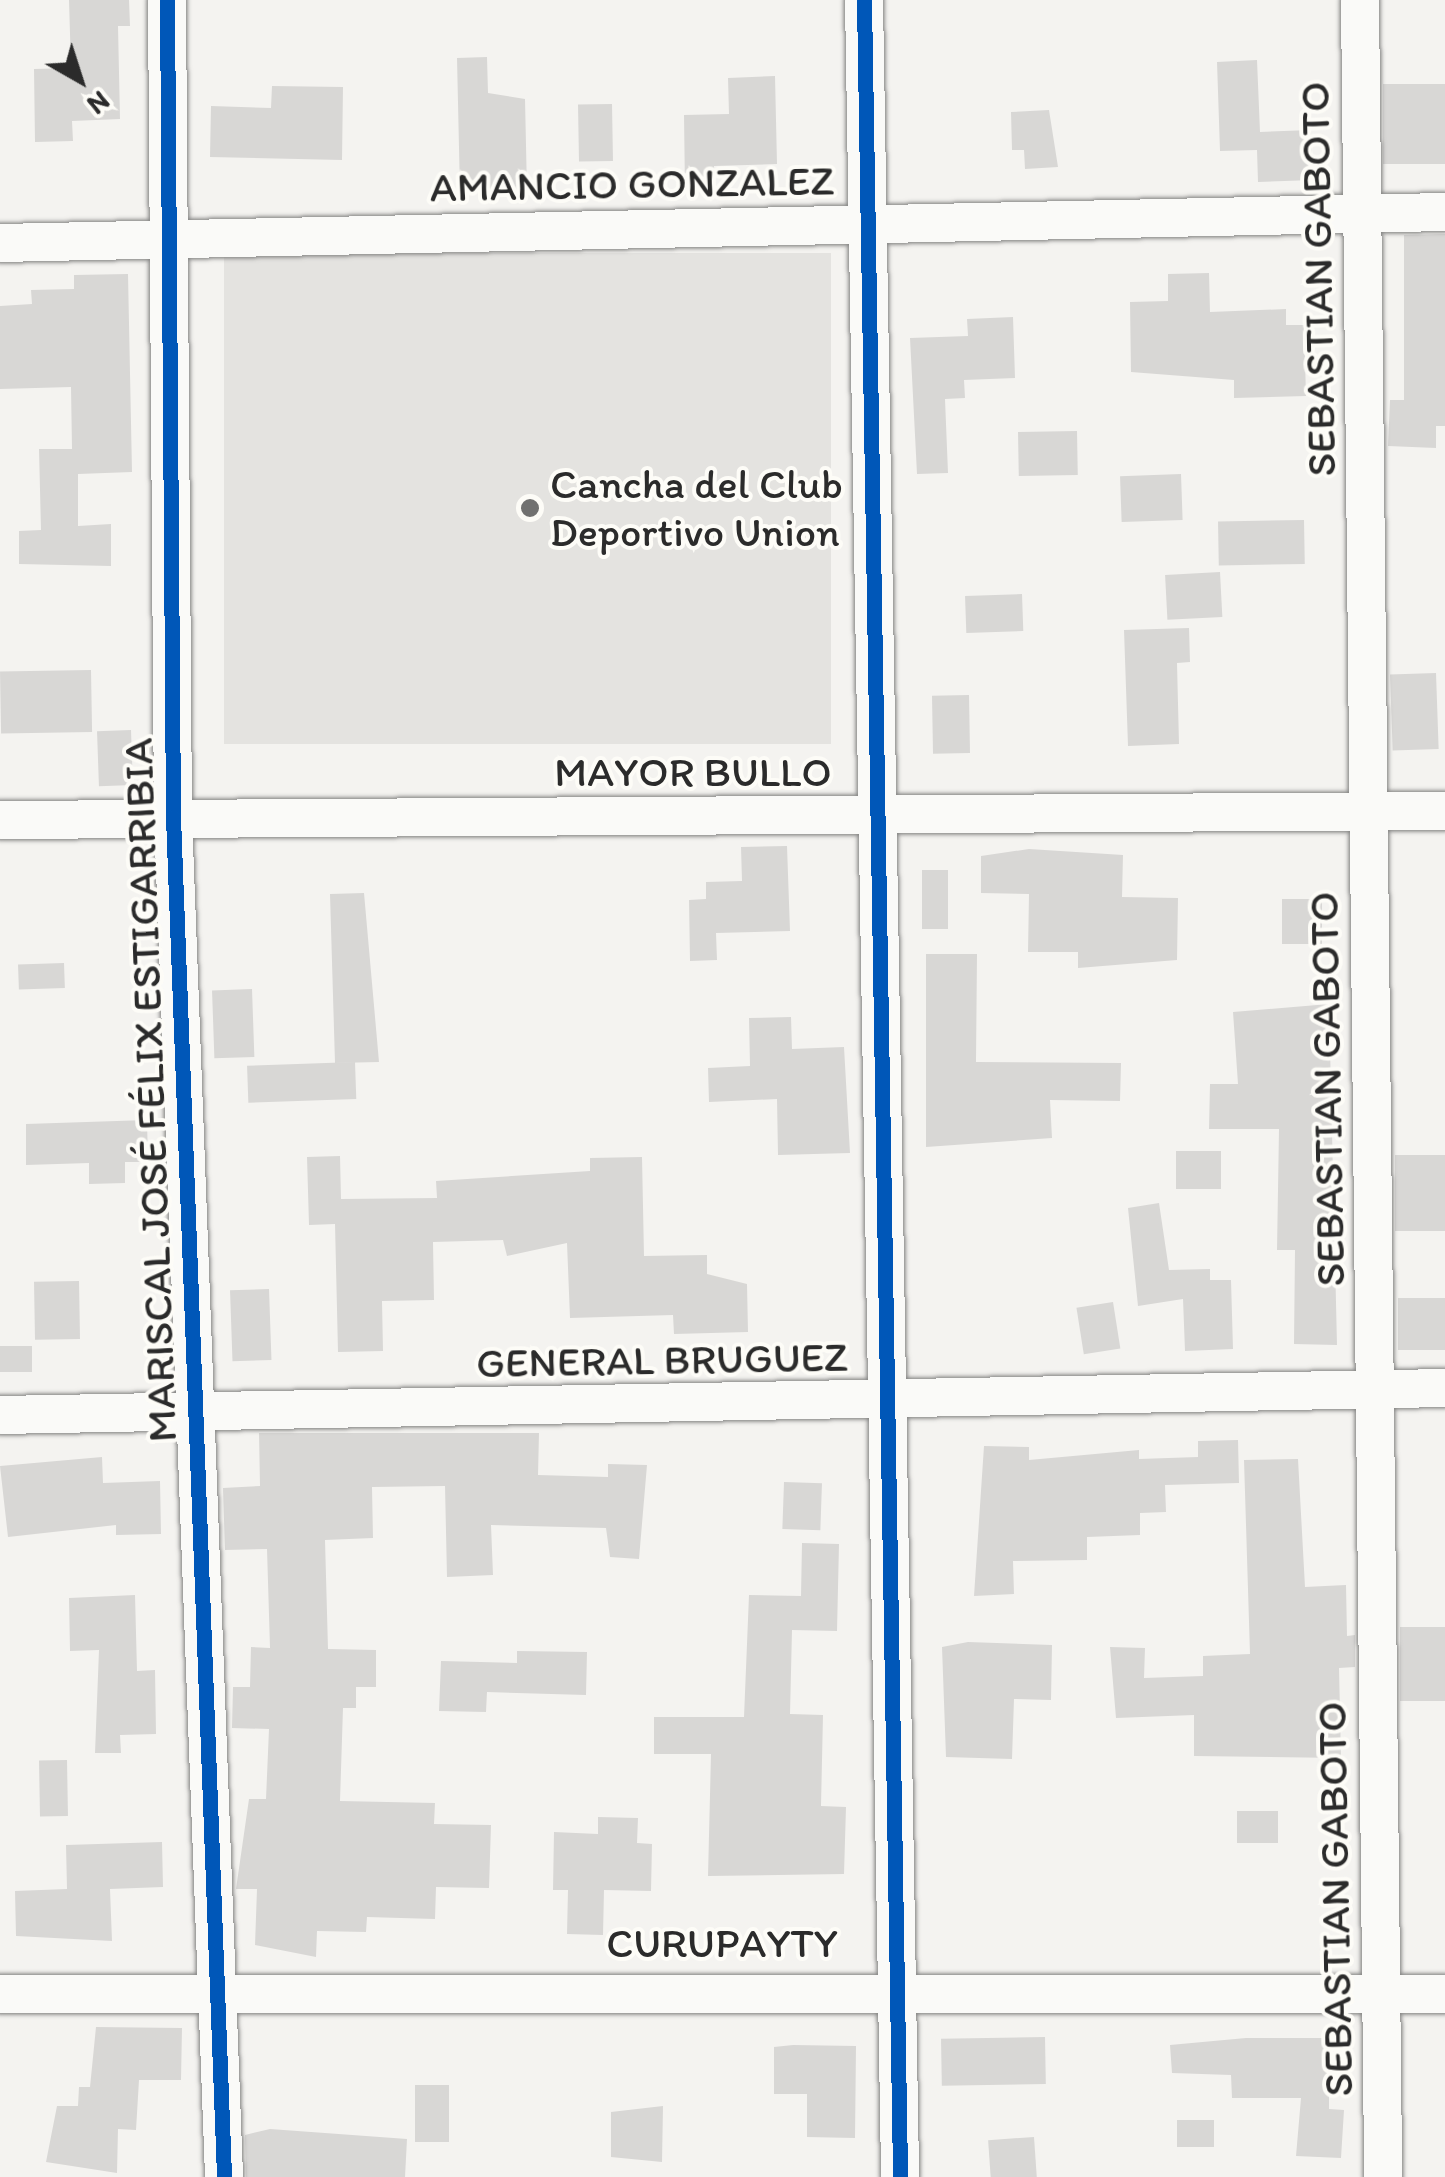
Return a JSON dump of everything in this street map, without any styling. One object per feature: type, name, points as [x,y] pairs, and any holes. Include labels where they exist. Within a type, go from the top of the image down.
[{"type":"street","name":"MARISCAL JOSÉ FÉLIX ESTIGARRIBIA","points":[[167,0],[173,817],[220,1988],[224,2177]]},
{"type":"street","points":[[864,0],[884,817],[887,1400],[900,2177]]},
{"type":"street","name":"SEBASTIAN GABOTO","points":[[1360,0],[1383,2177]]},
{"type":"street","name":"AMANCIO GONZALEZ","points":[[0,242],[1445,212]]},
{"type":"street","name":"MAYOR BULLO","points":[[0,820],[1445,812]]},
{"type":"street","name":"GENERAL BRUGUEZ","points":[[0,1415],[1445,1388]]},
{"type":"street","name":"CURUPAYTY","points":[[0,1994],[220,1988],[898,1988],[1445,1994]]},
{"type":"shaded area","name":"Cancha del Club Deportivo Union","points":[[224,253],[831,253],[831,744],[224,744]]},
{"type":"building","points":[[69,0],[129,0],[130,26],[118,26],[120,119],[72,121],[73,141],[35,142],[34,69],[71,68]]},
{"type":"building","points":[[487,57],[488,93],[525,99],[527,191],[460,193],[457,58]]},
{"type":"building","points":[[1257,60],[1260,132],[1311,130],[1313,180],[1258,182],[1257,150],[1220,151],[1217,62]]},
{"type":"building","points":[[775,76],[777,164],[714,166],[715,190],[685,191],[684,115],[729,114],[728,78]]},
{"type":"building","points":[[1383,84],[1445,84],[1445,164],[1383,164]]},
{"type":"building","points":[[272,86],[343,87],[342,160],[210,157],[211,106],[271,108]]},
{"type":"building","points":[[612,104],[613,161],[579,162],[578,105]]},
{"type":"building","points":[[1049,110],[1058,167],[1025,169],[1024,150],[1012,150],[1011,112]]},
{"type":"building","points":[[1445,234],[1445,426],[1436,426],[1436,448],[1388,446],[1390,400],[1404,400],[1404,235]]},
{"type":"building","points":[[1209,273],[1210,312],[1286,309],[1286,325],[1304,325],[1306,396],[1234,398],[1234,380],[1131,372],[1130,302],[1168,301],[1168,274]]},
{"type":"building","points":[[128,274],[132,472],[78,474],[78,526],[111,524],[111,566],[19,564],[19,531],[41,530],[39,449],[72,449],[71,387],[0,389],[0,306],[32,304],[31,290],[74,289],[74,275]]},
{"type":"building","points":[[1013,317],[1015,378],[964,380],[965,398],[945,399],[948,473],[917,474],[910,338],[968,336],[967,319]]},
{"type":"building","points":[[1077,431],[1078,475],[1019,476],[1018,432]]},
{"type":"building","points":[[1181,474],[1183,520],[1122,522],[1120,476]]},
{"type":"building","points":[[1304,520],[1305,564],[1219,565],[1218,522]]},
{"type":"building","points":[[1220,572],[1222,617],[1167,620],[1165,575]]},
{"type":"building","points":[[1022,594],[1023,631],[966,633],[965,596]]},
{"type":"building","points":[[1189,628],[1190,662],[1177,663],[1179,744],[1128,746],[1124,630]]},
{"type":"building","points":[[91,670],[92,732],[1,734],[0,672]]},
{"type":"building","points":[[1436,673],[1439,749],[1393,751],[1390,675]]},
{"type":"building","points":[[969,695],[970,753],[933,754],[932,696]]},
{"type":"building","points":[[131,730],[133,785],[99,786],[97,731]]},
{"type":"building","points":[[787,846],[790,931],[716,933],[717,960],[690,961],[689,900],[706,899],[706,882],[742,881],[741,847]]},
{"type":"building","points":[[1029,849],[1123,855],[1122,897],[1178,898],[1177,960],[1078,968],[1078,952],[1028,952],[1029,894],[981,893],[981,856]]},
{"type":"building","points":[[922,870],[948,870],[948,929],[922,929]]},
{"type":"building","points":[[364,893],[379,1062],[335,1063],[330,894]]},
{"type":"building","points":[[1282,899],[1322,899],[1322,944],[1282,944]]},
{"type":"building","points":[[926,954],[977,954],[976,1062],[1121,1063],[1120,1101],[1050,1100],[1052,1138],[926,1147]]},
{"type":"building","points":[[64,963],[65,988],[19,990],[18,965]]},
{"type":"building","points":[[252,989],[254,1057],[214,1058],[212,990]]},
{"type":"building","points":[[1329,1004],[1337,1345],[1294,1344],[1295,1250],[1277,1250],[1279,1129],[1209,1129],[1210,1084],[1238,1084],[1233,1012]]},
{"type":"building","points":[[791,1017],[792,1049],[844,1047],[850,1153],[778,1155],[777,1099],[709,1102],[708,1068],[750,1066],[749,1018]]},
{"type":"building","points":[[355,1062],[356,1099],[248,1103],[247,1066]]},
{"type":"building","points":[[147,1120],[148,1162],[125,1162],[125,1183],[89,1184],[89,1163],[26,1165],[26,1124]]},
{"type":"building","points":[[1176,1151],[1221,1151],[1221,1189],[1176,1189]]},
{"type":"building","points":[[1395,1155],[1445,1155],[1445,1231],[1395,1231]]},
{"type":"building","points":[[340,1156],[341,1199],[437,1198],[436,1181],[590,1171],[590,1158],[642,1157],[644,1256],[707,1255],[707,1274],[747,1284],[748,1332],[674,1334],[673,1315],[570,1318],[567,1243],[507,1256],[503,1240],[433,1242],[434,1300],[382,1301],[383,1351],[338,1352],[335,1224],[309,1225],[307,1157]]},
{"type":"building","points":[[1159,1203],[1169,1270],[1210,1269],[1210,1280],[1231,1280],[1233,1349],[1185,1351],[1183,1299],[1138,1306],[1128,1208]]},
{"type":"building","points":[[79,1281],[80,1339],[35,1340],[34,1282]]},
{"type":"building","points":[[269,1289],[271,1360],[233,1361],[230,1290]]},
{"type":"building","points":[[1398,1298],[1445,1298],[1445,1350],[1398,1350]]},
{"type":"building","points":[[1113,1302],[1120,1348],[1084,1354],[1076,1308]]},
{"type":"building","points":[[0,1346],[32,1346],[32,1372],[0,1372]]},
{"type":"building","points":[[259,1433],[539,1433],[538,1475],[608,1477],[608,1464],[647,1465],[639,1559],[610,1557],[606,1528],[491,1525],[493,1575],[447,1577],[445,1486],[372,1487],[373,1538],[325,1540],[328,1649],[376,1650],[376,1687],[356,1687],[356,1708],[343,1708],[340,1801],[435,1803],[434,1824],[491,1825],[489,1888],[436,1887],[435,1919],[367,1917],[366,1932],[317,1931],[316,1957],[255,1945],[257,1889],[236,1889],[249,1799],[266,1799],[269,1729],[232,1728],[233,1687],[250,1687],[251,1647],[270,1648],[267,1549],[225,1550],[223,1488],[260,1486]]},
{"type":"building","points":[[1238,1440],[1239,1483],[1165,1485],[1166,1512],[1140,1513],[1140,1535],[1087,1537],[1087,1560],[1013,1561],[1014,1594],[974,1596],[984,1446],[1029,1447],[1029,1460],[1139,1450],[1139,1459],[1198,1457],[1198,1441]]},
{"type":"building","points":[[102,1457],[103,1483],[160,1481],[161,1534],[116,1535],[116,1525],[8,1537],[0,1466]]},
{"type":"building","points":[[1298,1459],[1305,1587],[1346,1585],[1347,1636],[1355,1635],[1355,1667],[1339,1668],[1341,1758],[1194,1756],[1194,1715],[1116,1718],[1110,1647],[1145,1648],[1144,1678],[1203,1676],[1203,1656],[1250,1654],[1244,1460]]},
{"type":"building","points":[[784,1482],[822,1483],[820,1530],[782,1529]]},
{"type":"building","points":[[802,1543],[839,1544],[837,1631],[792,1630],[790,1714],[823,1715],[821,1806],[846,1807],[844,1874],[708,1876],[711,1754],[654,1754],[654,1717],[744,1717],[749,1595],[801,1596]]},
{"type":"building","points":[[135,1595],[137,1671],[155,1670],[156,1734],[120,1735],[121,1753],[95,1753],[99,1650],[70,1651],[69,1598]]},
{"type":"building","points":[[1400,1627],[1445,1627],[1445,1701],[1400,1701]]},
{"type":"building","points":[[968,1642],[1052,1645],[1051,1700],[1014,1699],[1012,1759],[946,1757],[942,1647]]},
{"type":"building","points":[[517,1651],[587,1652],[586,1695],[487,1692],[486,1712],[439,1711],[441,1661],[517,1663]]},
{"type":"building","points":[[39,1760],[67,1760],[68,1816],[40,1816]]},
{"type":"building","points":[[1237,1811],[1278,1811],[1278,1843],[1237,1843]]},
{"type":"building","points":[[598,1817],[638,1818],[637,1843],[652,1844],[651,1891],[604,1890],[603,1935],[567,1934],[568,1890],[553,1890],[554,1832],[598,1834]]},
{"type":"building","points":[[162,1842],[163,1887],[110,1889],[112,1941],[16,1936],[15,1891],[67,1889],[66,1845]]},
{"type":"building","points":[[96,2027],[182,2028],[181,2080],[139,2080],[136,2130],[118,2129],[117,2173],[46,2162],[57,2106],[78,2106],[79,2087],[90,2087]]},
{"type":"building","points":[[1045,2037],[1046,2084],[942,2086],[941,2039]]},
{"type":"building","points":[[1246,2038],[1329,2038],[1329,2109],[1344,2110],[1341,2158],[1296,2156],[1301,2098],[1232,2098],[1231,2075],[1172,2073],[1170,2045]]},
{"type":"building","points":[[856,2046],[855,2138],[807,2137],[807,2094],[774,2094],[774,2047]]},
{"type":"building","points":[[415,2085],[449,2085],[449,2142],[415,2142]]},
{"type":"building","points":[[663,2106],[662,2162],[611,2157],[611,2112]]},
{"type":"building","points":[[1177,2120],[1214,2120],[1214,2147],[1177,2147]]},
{"type":"building","points":[[270,2129],[407,2139],[405,2177],[246,2177],[245,2135]]},
{"type":"building","points":[[1034,2137],[1037,2177],[991,2177],[988,2140]]},
{"type":"cycle path","points":[[167,0],[173,817],[224,2177]]},
{"type":"cycle path","points":[[864,0],[900,2177]]},
{"type":"place","name":"Cancha del Club Deportivo Union","points":[[530,508]]}]
